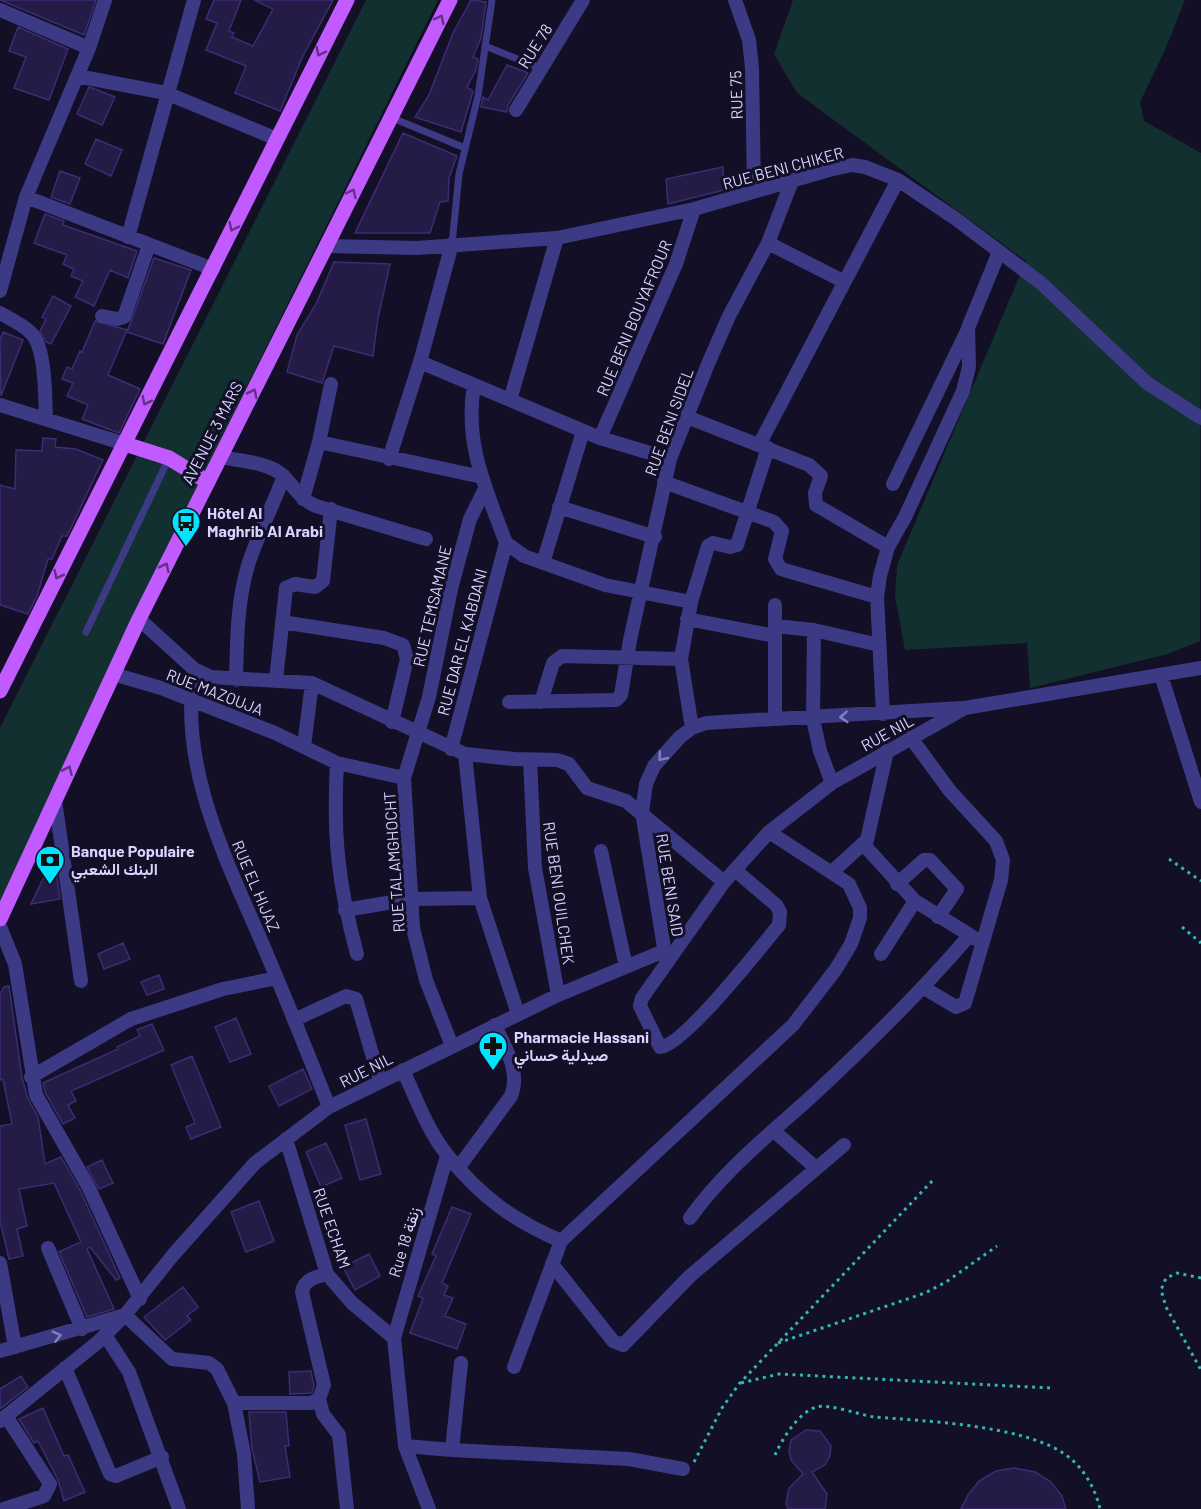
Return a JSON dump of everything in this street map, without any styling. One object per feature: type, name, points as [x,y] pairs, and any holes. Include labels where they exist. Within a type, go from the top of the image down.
[{"type":"main road","points":[[0,691],[346,0]]},
{"type":"main road","name":"AVENUE 3 MARS","points":[[0,919],[113,674],[450,0]]},
{"type":"main road","points":[[125,444],[169,458],[208,482]]},
{"type":"street","points":[[0,291],[26,197],[89,48],[105,0]]},
{"type":"street","points":[[128,237],[166,93],[194,0]]},
{"type":"street","name":"RUE 78","points":[[516,110],[583,0]]},
{"type":"street","name":"RUE 75","points":[[735,0],[749,40],[752,68],[754,191]]},
{"type":"street","points":[[0,10],[89,48]]},
{"type":"street","points":[[77,76],[166,93],[277,139]]},
{"type":"street","name":"RUE BENI CHIKER","points":[[327,246],[417,248],[558,238],[694,209],[852,165],[878,171],[898,180],[999,252],[1067,305],[1147,383],[1201,418]]},
{"type":"street","points":[[898,180],[843,280],[764,447],[737,545],[730,547],[713,543],[708,546],[691,602],[681,659],[692,728],[706,723],[775,717],[813,719],[965,708]]},
{"type":"street","name":"RUE BENI SIDEL","points":[[541,702],[616,700],[622,690],[640,593],[655,537],[670,459],[729,316],[768,243],[792,181]]},
{"type":"street","points":[[26,197],[213,269]]},
{"type":"street","name":"RUE BENI BOUYAFROUR","points":[[600,438],[676,264],[694,209]]},
{"type":"street","points":[[510,400],[558,238]]},
{"type":"street","points":[[768,243],[843,280]]},
{"type":"street","points":[[389,459],[420,362],[452,244]]},
{"type":"street","points":[[102,316],[117,319],[124,317],[149,245]]},
{"type":"street","points":[[892,484],[968,328],[999,252]]},
{"type":"street","points":[[0,313],[32,334],[36,341],[43,374],[46,418]]},
{"type":"street","points":[[883,714],[877,597],[888,547],[905,517],[963,391],[969,367],[968,328]]},
{"type":"street","points":[[420,362],[600,438],[670,459]]},
{"type":"street","points":[[303,499],[319,442],[331,384]]},
{"type":"street","points":[[474,386],[470,424],[483,483],[506,543],[517,553],[605,585],[691,602]]},
{"type":"street","points":[[0,405],[125,444]]},
{"type":"street","points":[[687,417],[813,467],[819,473],[821,480],[815,493],[816,505],[888,547]]},
{"type":"street","points":[[543,563],[583,431]]},
{"type":"street","points":[[319,442],[483,483]]},
{"type":"street","points":[[221,457],[271,468],[284,476],[303,499],[426,539]]},
{"type":"street","points":[[236,680],[238,612],[243,585],[249,562],[284,476]]},
{"type":"street","points":[[664,482],[774,522],[781,528],[783,534],[775,559],[781,569],[877,597]]},
{"type":"street","name":"RUE TEMSAMANE","points":[[404,778],[429,697],[451,589],[470,519],[483,483]]},
{"type":"street","points":[[559,507],[655,537]]},
{"type":"street","points":[[276,680],[288,586],[295,584],[315,587],[323,581],[331,509]]},
{"type":"street","name":"RUE DAR EL KABDANI","points":[[451,749],[506,543]]},
{"type":"street","points":[[775,605],[775,717]]},
{"type":"street","points":[[140,619],[194,669],[211,677],[312,683],[417,734],[465,754],[557,760],[570,764],[587,788],[615,796],[642,812],[724,882]]},
{"type":"street","points":[[687,619],[775,631],[814,630],[879,645]]},
{"type":"street","points":[[282,622],[400,643],[407,650],[407,659],[392,722]]},
{"type":"street","points":[[814,630],[813,719],[820,751],[832,783]]},
{"type":"street","points":[[509,702],[541,702],[556,658],[567,655],[681,659]]},
{"type":"street","name":"RUE NIL","points":[[3,1418],[125,1316],[173,1255],[255,1162],[329,1107],[380,1081],[558,994],[626,967],[665,957],[724,882],[769,832],[832,783],[965,708],[1201,668]]},
{"type":"street","name":"RUE EL HIJAZ","points":[[194,669],[189,700],[196,765],[206,804],[231,873],[277,978],[329,1107]]},
{"type":"street","name":"RUE MAZOUJA","points":[[113,674],[161,688],[304,746],[337,763],[404,778]]},
{"type":"street","points":[[1161,675],[1201,802]]},
{"type":"street","points":[[304,746],[312,683]]},
{"type":"street","name":"RUE BENI SAID","points":[[665,957],[642,812],[646,784],[654,766],[680,737],[692,728]]},
{"type":"street","points":[[911,738],[950,791],[991,834],[1001,851],[1003,870],[984,942],[963,1005],[956,1007],[924,988]]},
{"type":"street","points":[[832,872],[864,845],[871,829],[887,751]]},
{"type":"street","points":[[465,754],[480,898],[518,1014]]},
{"type":"street","name":"RUE BENI OUILCHEK","points":[[530,760],[535,868],[558,994]]},
{"type":"street","points":[[337,763],[335,846],[345,910],[357,954]]},
{"type":"street","name":"RUE TALAMGHOCHT","points":[[404,778],[413,928],[426,980],[452,1046]]},
{"type":"street","points":[[55,800],[81,981]]},
{"type":"street","points":[[514,1366],[561,1241],[793,1025],[851,944],[860,918],[858,900],[849,884],[769,832]]},
{"type":"street","points":[[864,845],[897,884],[915,901],[968,937],[984,942]]},
{"type":"street","points":[[601,851],[626,967]]},
{"type":"street","points":[[897,884],[924,860],[930,860],[957,889],[938,917]]},
{"type":"street","points":[[665,957],[641,1002],[660,1047],[669,1045],[690,1027],[779,925],[780,912],[776,905],[735,870]]},
{"type":"street","points":[[345,910],[411,899],[480,898]]},
{"type":"street","points":[[881,954],[915,901]]},
{"type":"street","points":[[0,927],[12,953],[17,973],[31,1077],[42,1109],[88,1186],[140,1299]]},
{"type":"street","points":[[690,1218],[719,1179],[774,1131],[924,988],[968,937]]},
{"type":"street","points":[[31,1077],[131,1019],[223,989],[277,978]]},
{"type":"street","points":[[294,1020],[346,996],[356,999],[380,1081]]},
{"type":"street","points":[[459,1167],[512,1096],[516,1084],[514,1068],[495,1025]]},
{"type":"street","points":[[403,1070],[426,1120],[447,1156],[505,1213],[561,1241]]},
{"type":"street","points":[[774,1131],[816,1168]]},
{"type":"street","name":"RUE ECHAM","points":[[286,1139],[327,1274],[352,1303],[394,1338]]},
{"type":"street","points":[[552,1264],[613,1341],[623,1345],[682,1284],[844,1145]]},
{"type":"street","name":"Rue 18 زنقة","points":[[394,1338],[447,1156]]},
{"type":"street","points":[[48,1248],[82,1329]]},
{"type":"street","points":[[1,1271],[15,1347]]},
{"type":"street","points":[[327,1274],[304,1283],[302,1292],[324,1385],[319,1399],[323,1414],[339,1434],[346,1509]]},
{"type":"street","points":[[0,1351],[125,1316],[172,1359],[210,1363],[218,1369],[234,1403],[244,1454],[248,1509]]},
{"type":"street","points":[[105,1335],[129,1372],[162,1456],[179,1509]]},
{"type":"street","points":[[394,1338],[405,1446],[429,1509]]},
{"type":"street","points":[[452,1450],[461,1363]]},
{"type":"street","points":[[65,1368],[110,1474],[116,1476],[162,1456]]},
{"type":"street","points":[[234,1403],[312,1403],[319,1399]]},
{"type":"street","points":[[0,1500],[5,1509],[44,1496],[50,1484],[3,1418]]},
{"type":"street","points":[[405,1446],[629,1459],[683,1469]]},
{"type":"lane","points":[[452,244],[459,174],[478,96],[492,0]]},
{"type":"lane","points":[[485,46],[540,68]]},
{"type":"lane","points":[[390,117],[465,148]]},
{"type":"lane","points":[[86,632],[169,458]]},
{"type":"path","points":[[1169,860],[1201,881]]},
{"type":"path","points":[[1182,927],[1201,943]]},
{"type":"path","points":[[683,1469],[694,1461],[722,1408],[739,1384],[934,1179]]},
{"type":"path","points":[[776,1343],[924,1293],[945,1282],[997,1246]]},
{"type":"path","points":[[1201,1278],[1177,1273],[1166,1278],[1161,1290],[1166,1307],[1201,1370]]},
{"type":"path","points":[[739,1384],[779,1374],[1050,1388]]},
{"type":"path","points":[[775,1455],[782,1440],[804,1414],[821,1406],[872,1416],[939,1420],[1042,1443],[1062,1453],[1079,1467],[1089,1482],[1100,1509]]},
{"type":"green space","points":[[366,0],[438,0],[212,457],[0,904],[0,728]]},
{"type":"green space","points":[[793,0],[1185,0],[1165,50],[1140,102],[1144,121],[1201,153],[1200,641],[1168,654],[1030,688],[1027,643],[905,650],[895,596],[897,565],[1026,261],[797,93],[774,54]]},
{"type":"building","points":[[0,0],[96,0],[84,35]]},
{"type":"building","points":[[214,0],[241,0],[229,31],[234,33],[232,37],[253,46],[273,9],[254,0],[333,0],[302,58],[280,111],[235,93],[246,66],[206,50],[217,23],[206,19]]},
{"type":"building","points":[[471,0],[486,2],[481,38],[473,57],[478,59],[476,70],[467,87],[473,91],[461,132],[415,117],[429,95],[453,33]]},
{"type":"building","points":[[18,27],[68,49],[49,100],[14,88],[26,57],[9,51]]},
{"type":"building","points":[[507,65],[528,73],[508,105],[507,112],[481,107],[483,97],[488,100]]},
{"type":"building","points":[[89,87],[115,97],[102,125],[77,114]]},
{"type":"building","points":[[403,133],[457,156],[449,178],[448,201],[440,202],[430,233],[355,233]]},
{"type":"building","points":[[96,139],[122,150],[111,176],[85,164]]},
{"type":"building","points":[[723,167],[724,190],[668,204],[666,179]]},
{"type":"building","points":[[60,171],[80,178],[70,204],[51,197]]},
{"type":"building","points":[[45,214],[64,221],[63,225],[137,251],[128,278],[110,270],[94,306],[75,297],[83,281],[71,276],[74,269],[63,264],[67,255],[34,243]]},
{"type":"building","points":[[154,258],[191,270],[163,344],[127,332]]},
{"type":"building","points":[[334,262],[390,264],[378,318],[373,356],[334,346],[322,383],[287,372],[297,335],[316,304]]},
{"type":"building","points":[[53,296],[71,306],[51,344],[46,342],[40,331],[46,319],[42,317]]},
{"type":"building","points":[[95,321],[127,330],[108,375],[140,389],[119,433],[82,419],[88,405],[67,396],[73,383],[62,379],[67,367],[72,369],[80,351],[82,352]]},
{"type":"building","points":[[3,332],[23,340],[1,396],[0,340]]},
{"type":"building","points":[[43,438],[56,439],[55,447],[76,449],[103,460],[67,536],[62,536],[52,559],[48,559],[37,596],[28,614],[0,605],[0,485],[15,489],[16,450],[42,451]]},
{"type":"building","points":[[54,856],[60,899],[31,904]]},
{"type":"building","points":[[123,943],[130,959],[104,969],[98,954]]},
{"type":"building","points":[[159,975],[164,989],[147,995],[141,982]]},
{"type":"building","points":[[9,986],[22,1078],[28,1099],[38,1117],[45,1164],[61,1157],[80,1190],[120,1278],[116,1280],[90,1247],[87,1249],[114,1309],[87,1317],[59,1252],[81,1242],[54,1183],[19,1189],[27,1226],[17,1229],[23,1256],[9,1259],[0,1221],[0,1126],[12,1124],[3,1079],[0,1080],[0,994],[4,987]]},
{"type":"building","points":[[236,1018],[251,1054],[230,1062],[215,1027]]},
{"type":"building","points":[[152,1024],[164,1050],[71,1091],[76,1101],[68,1105],[75,1118],[63,1124],[45,1092],[43,1083],[118,1049],[117,1047],[140,1036],[137,1030]]},
{"type":"building","points":[[192,1056],[221,1127],[191,1139],[186,1127],[195,1123],[171,1065]]},
{"type":"building","points":[[303,1069],[312,1089],[279,1106],[269,1086]]},
{"type":"building","points":[[366,1119],[381,1174],[360,1180],[345,1125]]},
{"type":"building","points":[[326,1143],[342,1178],[321,1187],[306,1152]]},
{"type":"building","points":[[102,1160],[113,1183],[99,1189],[87,1167]]},
{"type":"building","points":[[259,1201],[274,1241],[246,1252],[231,1212]]},
{"type":"building","points":[[452,1207],[471,1214],[442,1283],[448,1286],[444,1295],[453,1298],[445,1316],[466,1324],[457,1349],[410,1333],[423,1298],[418,1296],[436,1256],[432,1254]]},
{"type":"building","points":[[369,1254],[380,1276],[355,1290],[343,1267]]},
{"type":"building","points":[[183,1287],[198,1307],[187,1316],[191,1320],[165,1340],[144,1317]]},
{"type":"building","points":[[311,1371],[314,1386],[312,1393],[290,1394],[289,1372]]},
{"type":"building","points":[[21,1376],[28,1387],[0,1409],[0,1389]]},
{"type":"building","points":[[43,1408],[64,1456],[68,1455],[85,1492],[64,1501],[58,1480],[38,1441],[34,1443],[19,1419]]},
{"type":"building","points":[[249,1412],[286,1412],[289,1446],[285,1446],[290,1477],[260,1482],[252,1449]]},
{"type":"building","points":[[806,1430],[820,1431],[831,1446],[830,1456],[825,1465],[812,1472],[827,1494],[825,1509],[788,1509],[786,1504],[789,1488],[803,1474],[791,1460],[789,1451],[791,1440]]},
{"type":"building","points":[[1014,1468],[1035,1472],[1051,1482],[1062,1496],[1066,1509],[961,1509],[979,1481],[996,1471]]},
{"type":"place","name":"Hôtel Al Maghrib Al Arabi","points":[[186,548]]},
{"type":"place","name":"Banque Populaire البنك الشعبي","points":[[50,886]]},
{"type":"place","name":"Pharmacie Hassani صيدلية حساني","points":[[493,1072]]}]
